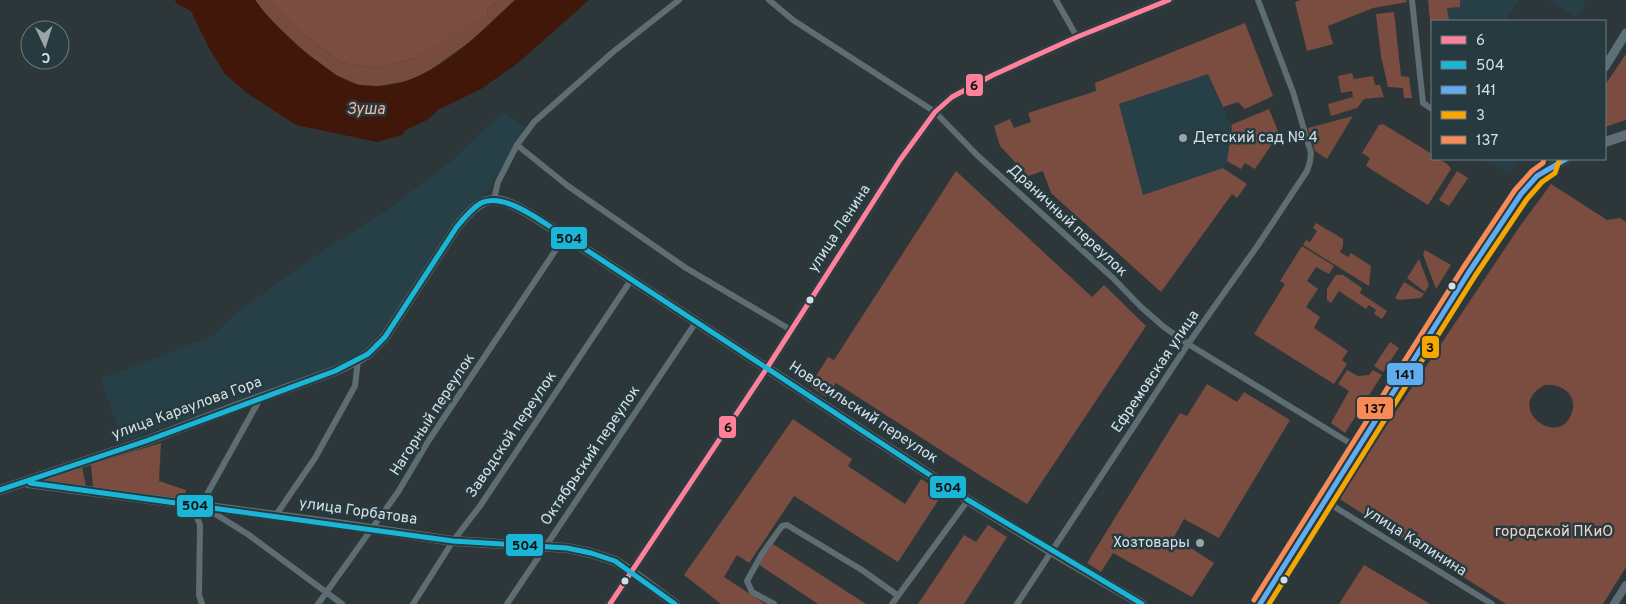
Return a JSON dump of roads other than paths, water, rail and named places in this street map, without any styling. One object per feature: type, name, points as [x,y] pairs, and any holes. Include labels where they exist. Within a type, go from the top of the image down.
[{"type":"main road","name":"улица Ленина","points":[[610,604],[767,368],[900,160],[935,112],[952,97],[970,87],[1077,37],[1168,0]]},
{"type":"main road","points":[[1606,65],[1626,33]]},
{"type":"main road","points":[[1606,142],[1626,135]]},
{"type":"main road","points":[[1260,604],[1469,272],[1521,194],[1536,176],[1551,163]]},
{"type":"main road","name":"Новосильский переулок","points":[[494,199],[509,202],[565,236],[968,500],[1051,552],[1142,604]]},
{"type":"main road","name":"улица Караулова Гора","points":[[0,490],[146,442],[335,371],[358,360],[368,354],[385,337],[467,214],[475,207],[494,199]]},
{"type":"main road","name":"улица Горбатова","points":[[24,482],[276,515],[453,541],[567,548],[615,561],[675,604]]},
{"type":"street","points":[[494,199],[498,182],[517,145],[534,122],[613,52],[679,0]]},
{"type":"street","name":"Драничный переулок","points":[[769,0],[778,3],[793,20],[935,112],[978,156],[1113,278],[1141,307],[1164,327],[1188,344],[1358,448]]},
{"type":"street","points":[[1056,0],[1077,37]]},
{"type":"street","name":"Ефремовская улица","points":[[1017,604],[1188,344],[1254,252],[1307,171],[1311,153],[1293,92],[1258,0]]},
{"type":"street","points":[[1412,0],[1423,103],[1431,108]]},
{"type":"street","points":[[517,145],[568,186],[686,268],[791,330]]},
{"type":"street","name":"Нагорный переулок","points":[[318,604],[372,529],[565,236]]},
{"type":"street","name":"Заводской переулок","points":[[413,604],[453,541],[480,506],[631,280]]},
{"type":"street","name":"Октябрьский переулок","points":[[507,604],[696,322]]},
{"type":"street","points":[[276,515],[315,458],[355,386],[358,360]]},
{"type":"street","points":[[202,604],[199,595],[200,525],[196,505],[262,398]]},
{"type":"street","points":[[892,604],[968,500]]},
{"type":"street","name":"улица Калинина","points":[[1325,501],[1492,604]]},
{"type":"street","points":[[196,505],[249,535],[342,604]]},
{"type":"street","points":[[774,604],[752,592],[747,581],[762,554],[782,526],[788,524],[862,570],[897,595]]},
{"type":"street","points":[[1614,604],[1626,585]]},
{"type":"water","name":"Зуша","points":[[175,0],[255,0],[290,39],[336,75],[360,85],[383,86],[405,81],[425,73],[445,60],[482,31],[515,0],[589,0],[518,63],[481,89],[438,110],[427,120],[406,130],[402,135],[377,142],[296,125],[247,93],[225,74],[209,48],[191,11],[176,3]]},
{"type":"place","name":"Детский сад № 4","points":[[1183,138]]},
{"type":"place","name":"Хозтовары","points":[[1200,543]]},
{"type":"park label","name":"городской ПКиО","points":[[1554,532]]}]
